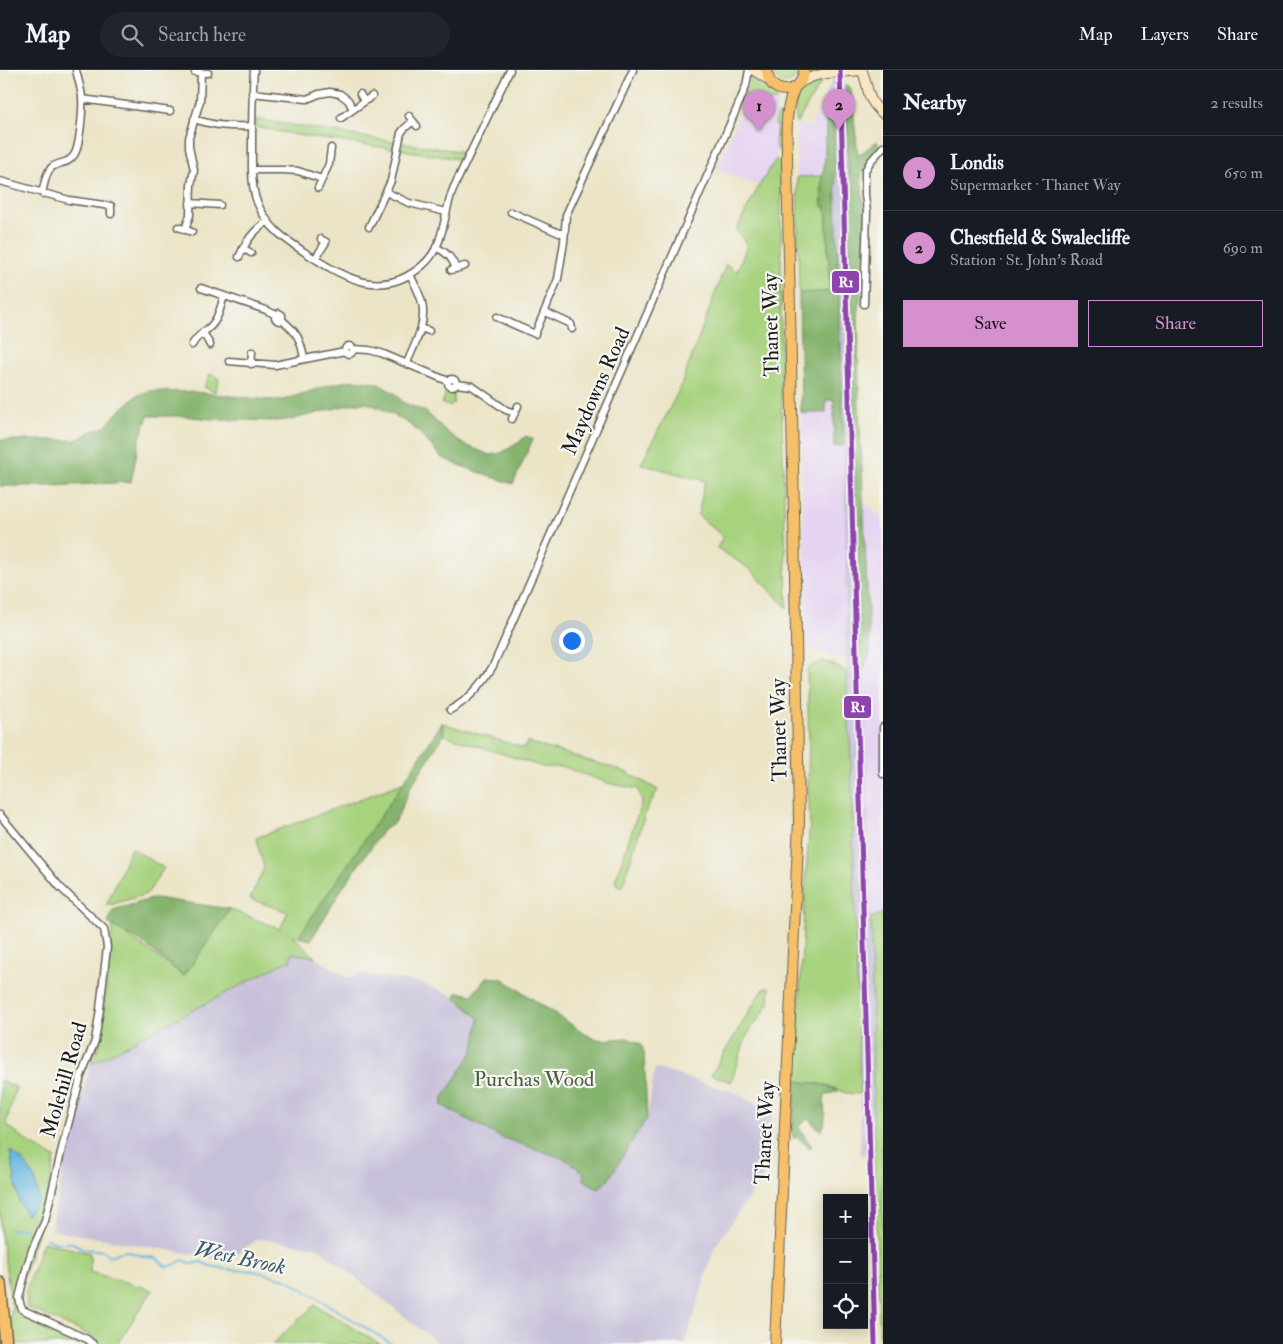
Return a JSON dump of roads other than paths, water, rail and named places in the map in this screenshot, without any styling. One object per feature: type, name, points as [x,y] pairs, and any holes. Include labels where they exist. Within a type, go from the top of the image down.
[{"type":"highway","points":[[0,1283],[6,1344]]},
{"type":"main road","name":"Thanet Way","points":[[767,70],[780,94],[787,114]]},
{"type":"main road","name":"Thanet Way","points":[[775,1344],[798,821],[787,114],[790,100],[804,76],[804,70]]},
{"type":"main road","points":[[773,84],[786,90],[798,85]]},
{"type":"street","points":[[42,194],[46,176],[51,168],[68,162],[75,154],[80,137],[82,99],[76,70]]},
{"type":"street","points":[[254,70],[252,93],[252,170],[257,200],[268,222],[281,236],[340,274],[361,282],[382,283],[410,274],[423,265],[436,247],[440,239],[453,189],[510,70]]},
{"type":"street","points":[[497,317],[535,334],[558,279],[566,215],[633,70]]},
{"type":"street","points":[[751,70],[773,84]]},
{"type":"street","name":"Maydowns Road","points":[[450,710],[462,704],[472,694],[486,679],[493,666],[740,101],[751,70]]},
{"type":"street","points":[[798,85],[825,71],[853,72],[862,70],[870,99],[883,114]]},
{"type":"street","points":[[185,230],[188,222],[194,170],[188,138],[200,101],[202,73]]},
{"type":"street","points":[[252,93],[307,98],[330,92],[340,94],[348,100],[353,109]]},
{"type":"street","points":[[360,94],[364,101]]},
{"type":"street","points":[[341,118],[372,96]]},
{"type":"street","points":[[82,99],[170,111]]},
{"type":"street","points":[[194,118],[217,126],[252,126]]},
{"type":"street","points":[[369,227],[400,159],[404,128],[413,121]]},
{"type":"street","points":[[864,304],[869,286],[865,171],[883,147]]},
{"type":"street","points":[[318,188],[333,154]]},
{"type":"street","points":[[252,170],[298,171],[322,179]]},
{"type":"street","points":[[0,181],[42,194],[111,206],[111,214]]},
{"type":"street","points":[[386,192],[409,203],[446,212]]},
{"type":"street","points":[[190,203],[211,209],[220,206]]},
{"type":"street","points":[[511,212],[559,233],[564,233]]},
{"type":"street","points":[[239,257],[256,229],[268,222]]},
{"type":"street","points":[[316,259],[326,242],[321,239]]},
{"type":"street","points":[[436,247],[448,254],[452,259],[453,270],[465,266]]},
{"type":"street","points":[[243,248],[251,253]]},
{"type":"street","points":[[407,364],[423,321],[423,304],[410,274]]},
{"type":"street","points":[[201,288],[276,315],[275,318],[280,321],[282,320],[299,339],[304,360]]},
{"type":"street","points":[[192,345],[198,336],[214,323],[224,296]]},
{"type":"street","points":[[545,312],[571,324],[572,329]]},
{"type":"street","points":[[421,328],[429,331]]},
{"type":"street","points":[[203,332],[210,344]]},
{"type":"street","points":[[229,361],[275,365],[345,351],[345,348],[348,346],[353,349],[381,353],[448,381],[453,379],[456,384],[472,386],[514,416],[518,406]]},
{"type":"street","points":[[251,364],[252,352]]},
{"type":"street","points":[[883,727],[883,774]]},
{"type":"street","name":"Molehill Road","points":[[0,815],[60,887],[104,929],[107,947],[95,1041],[81,1076],[45,1222],[32,1250],[19,1298],[23,1310],[87,1339],[93,1344]]},
{"type":"water","points":[[10,1150],[25,1163],[35,1179],[39,1200],[27,1215],[19,1202]]},
{"type":"waterway","name":"West Brook","points":[[9,1229],[25,1229],[32,1233]]},
{"type":"waterway","name":"West Brook","points":[[46,1239],[57,1243],[73,1243],[84,1249],[104,1251],[109,1256],[125,1251],[157,1258],[166,1267],[183,1260],[192,1264],[201,1262],[210,1266],[254,1271],[286,1279],[392,1344]]},
{"type":"place","name":"Chestfield & Swalecliffe","points":[[839,130]]},
{"type":"place","name":"Londis","points":[[759,131]]},
{"type":"park label","name":"Purchas Wood","points":[[534,1079]]}]
